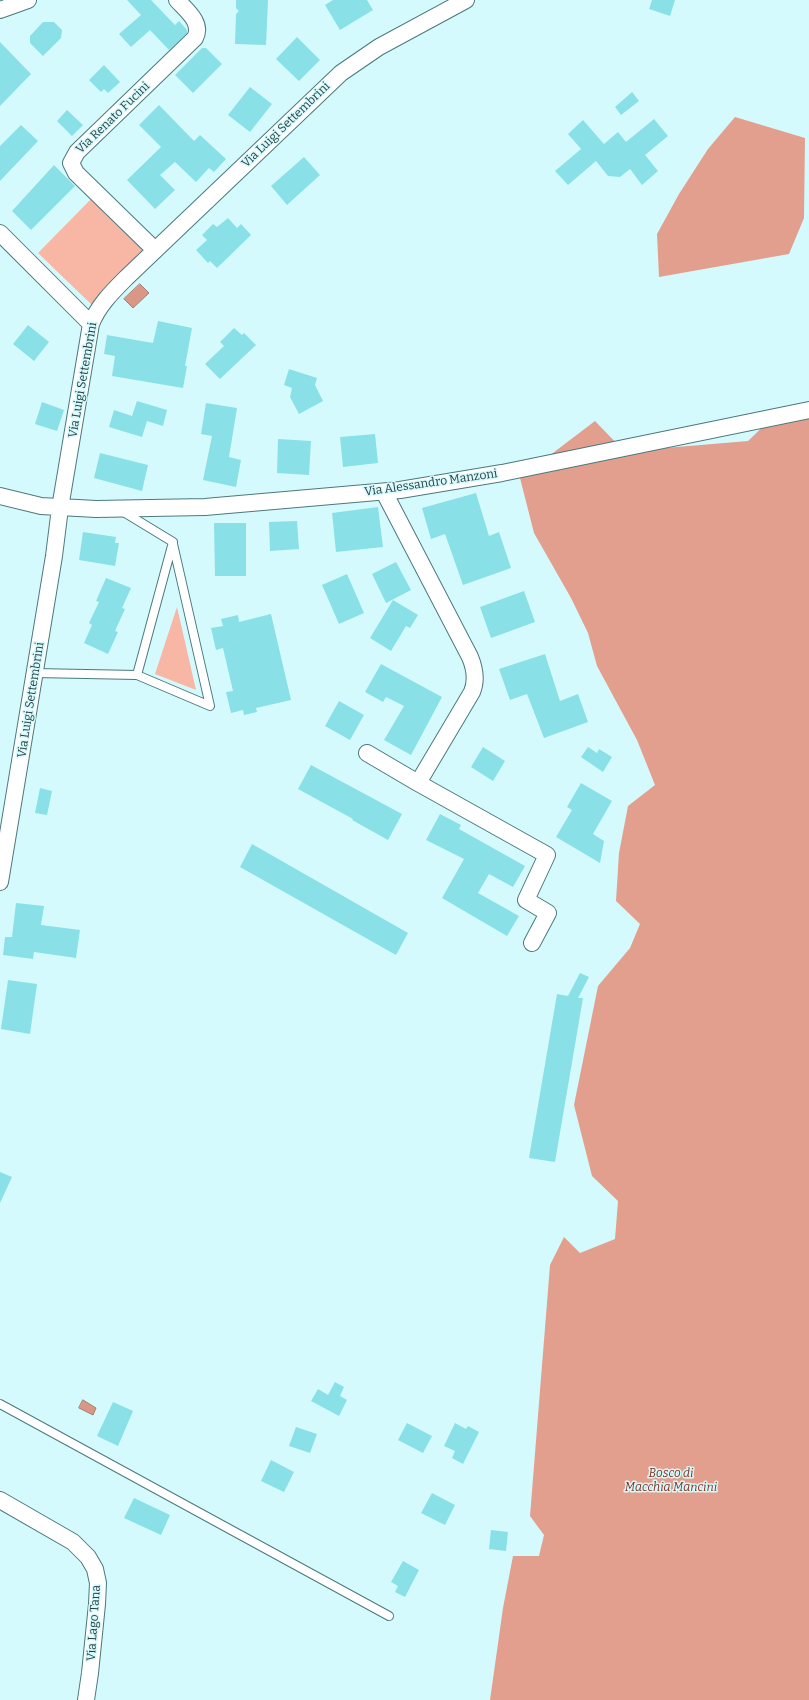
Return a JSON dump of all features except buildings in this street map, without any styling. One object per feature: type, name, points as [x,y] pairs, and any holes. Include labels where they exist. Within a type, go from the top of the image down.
[{"type":"street","points":[[0,10],[28,0]]},
{"type":"street","name":"Via Renato Fucini","points":[[155,250],[76,173],[72,162],[77,152],[195,38],[198,30],[196,22],[178,0]]},
{"type":"street","name":"Via Luigi Settembrini","points":[[0,882],[54,556],[60,508],[91,324],[96,312],[155,250],[341,73],[379,47],[466,0]]},
{"type":"street","points":[[0,233],[91,324]]},
{"type":"street","name":"Via Alessandro Manzoni","points":[[0,496],[34,505],[60,508],[117,508],[205,507],[384,492],[496,474],[809,410]]},
{"type":"street","points":[[384,492],[470,657],[475,675],[475,683],[472,692],[418,783]]},
{"type":"street","points":[[367,753],[547,855],[526,900],[548,913],[532,943]]},
{"type":"street","name":"Via Lago Tana","points":[[0,1500],[73,1542],[88,1557],[95,1569],[98,1583],[98,1604],[86,1700]]},
{"type":"lane","points":[[35,673],[137,675],[210,706],[173,542],[117,508]]},
{"type":"lane","points":[[137,675],[173,542]]},
{"type":"lane","points":[[0,1404],[389,1616]]},
{"type":"shaded area","points":[[93,197],[147,249],[92,305],[38,253]]},
{"type":"shaded area","points":[[140,284],[149,293],[133,308],[124,299]]},
{"type":"shaded area","points":[[177,607],[196,690],[155,674]]},
{"type":"shaded area","points":[[83,1400],[96,1408],[93,1415],[79,1408]]},
{"type":"green space","points":[[735,117],[805,138],[804,218],[789,254],[659,277],[657,234],[679,194],[708,149]]},
{"type":"green space","name":"Bosco di Macchia Mancini","points":[[809,404],[809,1700],[490,1700],[503,1608],[513,1556],[539,1556],[544,1535],[530,1516],[550,1265],[564,1237],[580,1253],[615,1239],[618,1201],[592,1176],[574,1105],[598,986],[630,948],[640,924],[616,901],[619,853],[628,806],[655,785],[637,740],[597,666],[588,633],[571,598],[534,533],[520,478],[595,421],[623,450],[665,448],[748,441],[775,415]]}]
